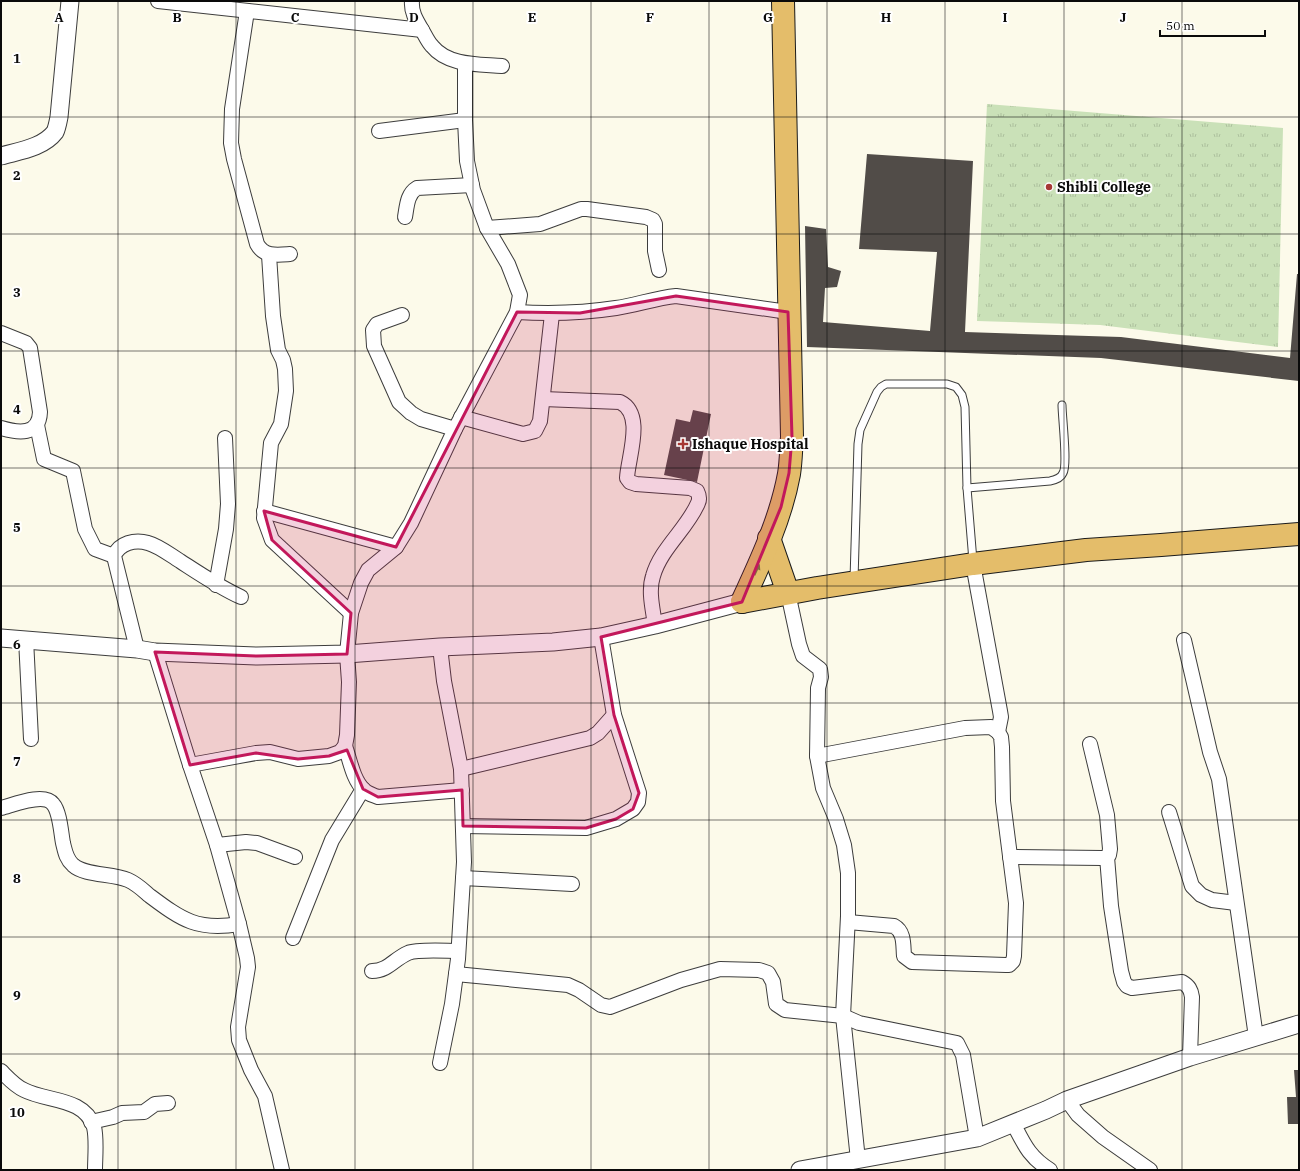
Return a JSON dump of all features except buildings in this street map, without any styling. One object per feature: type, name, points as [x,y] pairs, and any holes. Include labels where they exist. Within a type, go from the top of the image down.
[{"type":"highway","points":[[742,602],[759,566],[781,507],[789,473],[792,437],[788,312],[783,1]]},
{"type":"highway","points":[[742,602],[788,592],[973,564],[1086,550],[1299,534]]},
{"type":"highway","points":[[769,538],[788,592]]},
{"type":"street","points":[[1,156],[37,145],[46,140],[55,131],[60,117],[70,1]]},
{"type":"street","points":[[158,1],[255,8],[422,30]]},
{"type":"street","points":[[412,1],[414,15],[422,30],[431,46],[442,55],[465,64],[502,66]]},
{"type":"street","points":[[255,8],[232,109],[231,143],[257,244],[260,250],[269,255],[290,254]]},
{"type":"street","points":[[190,765],[256,752],[270,752],[298,759],[329,756],[340,752],[345,746],[347,735],[349,682],[347,654],[351,613],[361,583],[368,570],[396,547],[412,522],[458,423],[517,312],[520,295],[508,264],[487,228],[472,185],[467,161],[465,64]]},
{"type":"street","points":[[379,132],[465,120]]},
{"type":"street","points":[[404,217],[409,196],[417,188],[472,185]]},
{"type":"street","points":[[487,228],[540,224],[587,208],[646,217],[653,220],[655,224],[655,252],[659,270]]},
{"type":"street","points":[[269,255],[273,316],[278,350],[285,368],[286,391],[281,424],[271,443],[264,518],[272,540],[351,613]]},
{"type":"street","points":[[517,312],[552,314],[580,313],[645,303],[676,296],[788,312]]},
{"type":"street","points":[[402,315],[377,324],[373,330],[374,346],[399,402],[420,419],[458,423],[522,434],[535,431],[539,426],[552,314]]},
{"type":"street","points":[[1,333],[26,343],[30,348],[40,412],[40,420],[30,430],[23,432],[1,428]]},
{"type":"street","points":[[543,399],[620,402],[626,405],[632,416],[634,426],[626,478],[630,482],[636,484],[690,488],[697,491],[699,495],[699,501],[688,520],[671,542],[653,574],[651,583],[655,625]]},
{"type":"street","points":[[36,425],[44,459],[73,471],[85,528],[95,549],[114,556]]},
{"type":"street","points":[[216,585],[226,529],[228,504],[225,438]]},
{"type":"street","points":[[264,511],[396,547]]},
{"type":"street","points":[[137,649],[114,556],[120,547],[128,543],[140,541],[154,545],[216,585],[241,597]]},
{"type":"street","points":[[973,564],[1000,711],[998,732]]},
{"type":"street","points":[[788,592],[803,656],[820,669],[821,677],[818,688],[817,756],[823,788],[836,819],[844,845],[848,873],[848,922],[843,1016],[858,1160]]},
{"type":"street","points":[[1,638],[137,649],[155,652],[257,656],[347,654],[440,647],[553,642],[601,637],[655,625],[742,602]]},
{"type":"street","points":[[463,826],[586,828],[616,818],[633,808],[638,802],[639,794],[614,716],[601,637]]},
{"type":"street","points":[[26,639],[31,740]]},
{"type":"street","points":[[1184,640],[1210,752],[1219,778],[1256,1037]]},
{"type":"street","points":[[440,647],[447,695],[461,769],[464,862],[456,974],[452,1004],[440,1063]]},
{"type":"street","points":[[155,652],[190,765],[217,845],[239,924],[248,967],[238,1027],[239,1040],[251,1070],[264,1096],[282,1170]]},
{"type":"street","points":[[461,769],[590,738],[598,733],[614,716]]},
{"type":"street","points":[[817,756],[965,728],[991,728],[998,732],[1001,737],[1003,801],[1016,903],[1013,961],[1009,965],[912,962],[904,956],[903,940],[898,928],[894,926],[848,922]]},
{"type":"street","points":[[1090,744],[1107,815],[1110,849],[1107,858],[1113,922],[1124,982],[1127,986],[1132,988],[1182,982],[1188,986],[1192,997],[1190,1057]]},
{"type":"street","points":[[345,746],[357,780],[363,790],[369,794],[378,797],[462,790]]},
{"type":"street","points":[[292,938],[332,840],[363,790]]},
{"type":"street","points":[[1,808],[35,799],[49,801],[53,804],[58,814],[65,850],[68,860],[73,865],[81,869],[126,879],[135,884],[171,912],[192,922],[214,927],[239,924]]},
{"type":"street","points":[[1169,812],[1192,886],[1201,895],[1212,900],[1236,903]]},
{"type":"street","points":[[217,845],[246,842],[257,843],[295,857]]},
{"type":"street","points":[[1010,857],[1107,858]]},
{"type":"street","points":[[463,878],[572,884]]},
{"type":"street","points":[[372,971],[386,969],[409,952],[458,951]]},
{"type":"street","points":[[456,974],[568,985],[579,990],[600,1005],[610,1007],[713,970],[759,970],[768,973],[771,976],[776,1004],[785,1010],[843,1016],[859,1023],[957,1043],[963,1055],[978,1138]]},
{"type":"street","points":[[800,1170],[978,1138],[1067,1100],[1190,1057],[1299,1024]]},
{"type":"street","points":[[1,1071],[22,1090],[34,1095],[71,1103],[86,1114],[94,1127],[95,1170]]},
{"type":"street","points":[[1067,1100],[1078,1116],[1103,1137],[1150,1170]]},
{"type":"street","points":[[91,1122],[113,1117],[122,1112],[144,1112],[156,1104],[168,1103]]},
{"type":"street","points":[[1014,1123],[1023,1143],[1033,1158],[1050,1170]]},
{"type":"lane","points":[[854,582],[858,444],[860,430],[877,392],[886,384],[947,384],[956,387],[962,395],[965,407],[967,488],[973,564]]},
{"type":"lane","points":[[967,488],[1050,481],[1058,478],[1063,473],[1065,463],[1062,405]]},
{"type":"highlighted area","points":[[676,296],[788,312],[792,437],[789,473],[781,507],[742,602],[601,637],[614,715],[639,793],[633,809],[616,819],[586,828],[463,826],[462,790],[378,797],[363,789],[347,750],[329,756],[298,759],[256,753],[190,765],[155,652],[257,656],[347,654],[351,613],[272,540],[264,511],[396,547],[517,312],[580,313]]},
{"type":"green space","points":[[987,104],[1283,128],[1278,347],[1100,325],[977,321]]},
{"type":"place","name":"Shibli College","points":[[1049,187]]},
{"type":"place","name":"Ishaque Hospital","points":[[683,444]]}]
